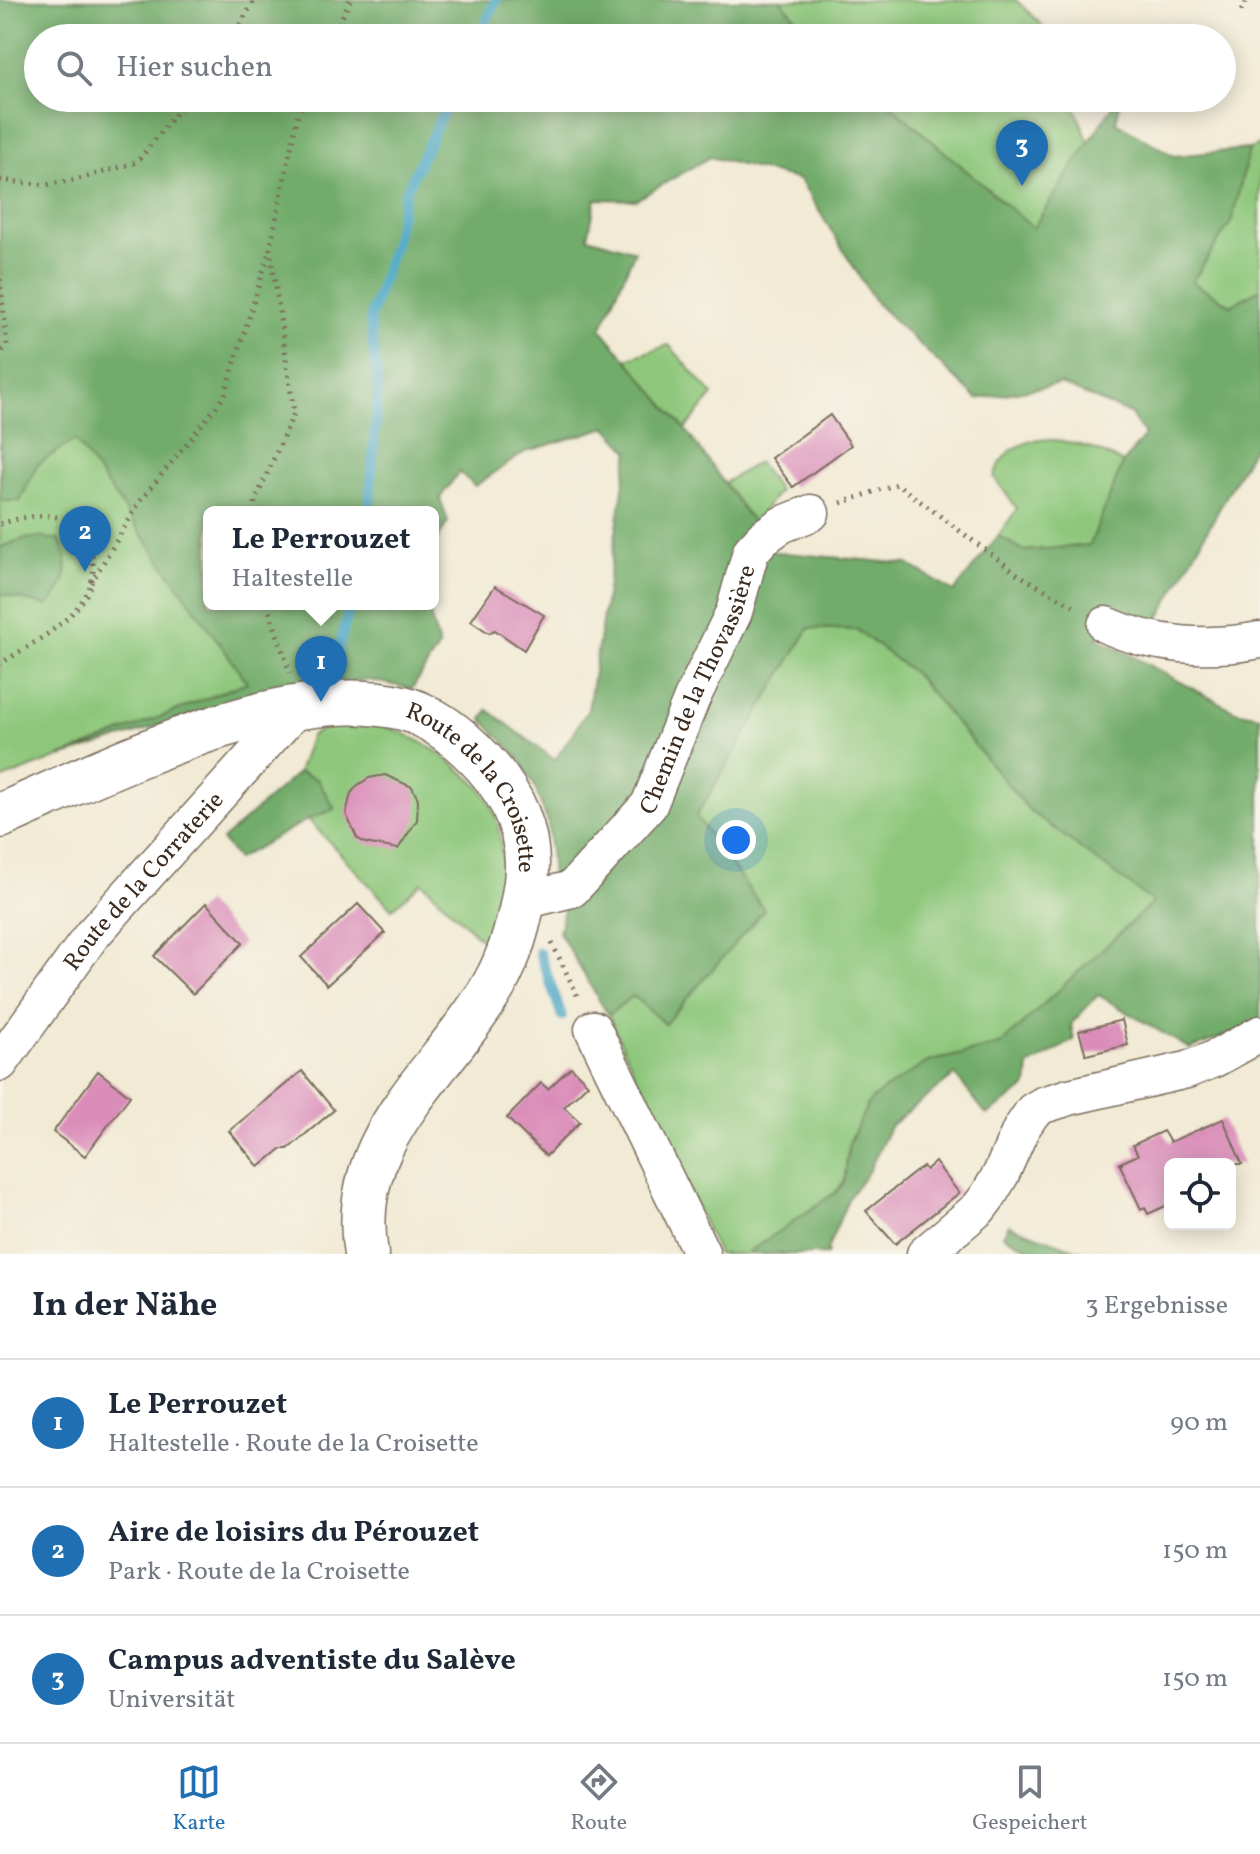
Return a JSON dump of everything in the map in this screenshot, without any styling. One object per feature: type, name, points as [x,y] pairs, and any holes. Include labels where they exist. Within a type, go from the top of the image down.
[{"type":"street","name":"Chemin de la Thovassière","points":[[523,901],[572,889],[649,805],[692,698],[734,612],[751,551],[781,525],[811,513]]},
{"type":"street","points":[[1106,625],[1149,639],[1190,645],[1211,647],[1260,640]]},
{"type":"street","name":"Route de la Croisette","points":[[0,816],[124,762],[218,727],[331,703],[407,709],[461,741],[495,774],[519,819],[526,852],[523,901],[511,947],[493,987],[404,1107],[377,1153],[365,1193],[363,1237],[366,1254]]},
{"type":"street","name":"Route de la Corraterie","points":[[0,1063],[91,936],[300,708]]},
{"type":"street","points":[[593,1029],[702,1254]]},
{"type":"street","points":[[925,1254],[979,1208],[1001,1174],[1021,1129],[1033,1111],[1069,1097],[1187,1070],[1260,1034]]},
{"type":"path","points":[[240,24],[255,0]]},
{"type":"path","points":[[339,24],[350,0]]},
{"type":"path","points":[[1241,11],[1248,0]]},
{"type":"path","points":[[0,180],[46,185],[84,178],[137,162],[177,112]]},
{"type":"path","points":[[0,664],[61,623],[84,599],[141,500],[224,397],[270,249],[299,112]]},
{"type":"path","points":[[255,506],[294,413],[270,249]]},
{"type":"path","points":[[0,279],[7,345],[0,354]]},
{"type":"path","points":[[811,513],[897,484],[1019,575],[1106,625]]},
{"type":"path","points":[[0,524],[20,518],[49,516],[75,526],[91,547],[91,583]]},
{"type":"path","points":[[269,610],[300,708]]},
{"type":"path","points":[[523,901],[550,939],[593,1029]]},
{"type":"green space","points":[[0,0],[781,0],[801,24],[24,24],[24,112],[898,112],[1033,228],[1109,112],[1118,112],[1116,122],[1174,156],[1249,149],[1232,220],[1192,282],[1231,305],[1260,289],[1260,435],[1157,622],[1096,637],[1235,711],[1260,716],[1260,1022],[1190,1049],[1098,995],[1071,1024],[1074,1040],[1029,1066],[1027,1087],[987,1115],[955,1075],[891,1125],[868,1172],[849,1197],[828,1254],[746,1254],[836,1192],[844,1183],[849,1143],[868,1103],[928,1062],[1000,1045],[1153,902],[1029,810],[915,674],[857,630],[809,628],[696,816],[764,910],[665,1024],[633,996],[608,1015],[559,932],[565,904],[552,879],[548,823],[534,785],[520,759],[482,719],[488,710],[555,760],[588,710],[629,451],[607,427],[525,452],[475,486],[459,472],[440,498],[448,522],[439,537],[439,506],[203,506],[203,610],[429,610],[439,646],[412,689],[369,680],[325,683],[221,706],[61,757],[247,682],[75,440],[38,464],[20,501],[0,501]],"holes":[[[710,157],[800,180],[876,303],[977,399],[1060,384],[1130,414],[1145,435],[1123,463],[1090,545],[1025,551],[998,536],[954,592],[908,564],[774,552],[685,429],[601,329],[635,251],[588,237],[596,199],[636,200]]]},
{"type":"green space","points":[[781,0],[1016,0],[1041,24],[801,24]]},
{"type":"green space","points":[[898,112],[1077,112],[1089,143],[1033,229]]},
{"type":"green space","points":[[1260,145],[1260,289],[1232,305],[1192,282],[1232,220],[1249,149]]},
{"type":"green space","points":[[0,345],[93,461],[248,683],[0,780]]},
{"type":"green space","points":[[669,345],[713,395],[685,429],[626,359]]},
{"type":"green space","points":[[1038,439],[1082,446],[1123,463],[1090,545],[1025,551],[998,536],[1017,509],[994,477],[997,468],[1010,451]]},
{"type":"green space","points":[[758,462],[779,491],[753,523],[724,483]]},
{"type":"green space","points":[[40,537],[59,540],[64,549],[66,575],[54,598],[48,606],[0,594],[0,547]]},
{"type":"green space","points":[[809,628],[857,630],[915,674],[1029,810],[1154,902],[1000,1045],[928,1062],[849,1143],[844,1183],[836,1192],[746,1254],[718,1254],[608,1015],[633,996],[664,1023],[696,816]]},
{"type":"green space","points":[[378,724],[406,734],[440,754],[481,789],[492,807],[498,826],[502,868],[493,951],[422,882],[392,909],[289,799],[311,735],[332,725]]},
{"type":"green space","points":[[299,772],[317,779],[335,809],[309,819],[237,859],[222,840]]},
{"type":"green space","points":[[1009,1225],[1088,1254],[1039,1254],[1003,1235]]},
{"type":"building","points":[[830,415],[851,445],[793,487],[771,458]]},
{"type":"building","points":[[495,586],[544,615],[524,650],[495,630],[489,633],[471,621]]},
{"type":"building","points":[[385,775],[412,787],[418,799],[417,820],[398,849],[365,843],[357,838],[346,814],[351,793],[358,785],[369,778]]},
{"type":"building","points":[[206,903],[243,943],[193,994],[154,956]]},
{"type":"building","points":[[358,904],[385,933],[327,985],[301,957]]},
{"type":"building","points":[[1122,1020],[1128,1045],[1086,1055],[1079,1031]]},
{"type":"building","points":[[571,1067],[588,1084],[564,1107],[580,1122],[546,1156],[507,1118],[541,1083],[548,1089]]},
{"type":"building","points":[[98,1071],[130,1096],[85,1156],[53,1132]]},
{"type":"building","points":[[302,1071],[334,1110],[288,1149],[281,1149],[259,1167],[229,1131]]},
{"type":"building","points":[[1223,1119],[1242,1164],[1236,1164],[1236,1158],[1164,1158],[1164,1207],[1148,1214],[1145,1207],[1141,1209],[1120,1165],[1123,1164],[1118,1164],[1138,1155],[1133,1145],[1163,1131],[1170,1142]]},
{"type":"building","points":[[935,1162],[959,1193],[895,1244],[866,1211],[923,1166],[926,1170]]},
{"type":"waterway","points":[[485,24],[496,0]]},
{"type":"waterway","points":[[369,506],[378,389],[370,318],[394,244],[405,193],[443,112]]},
{"type":"waterway","points":[[332,671],[349,610]]},
{"type":"waterway","points":[[539,952],[562,1016]]},
{"type":"place","name":"Campus adventiste du Salève","points":[[1022,186]]},
{"type":"place","name":"Aire de loisirs du Pérouzet","points":[[85,572]]},
{"type":"place","name":"Le Perrouzet","points":[[321,702]]}]
